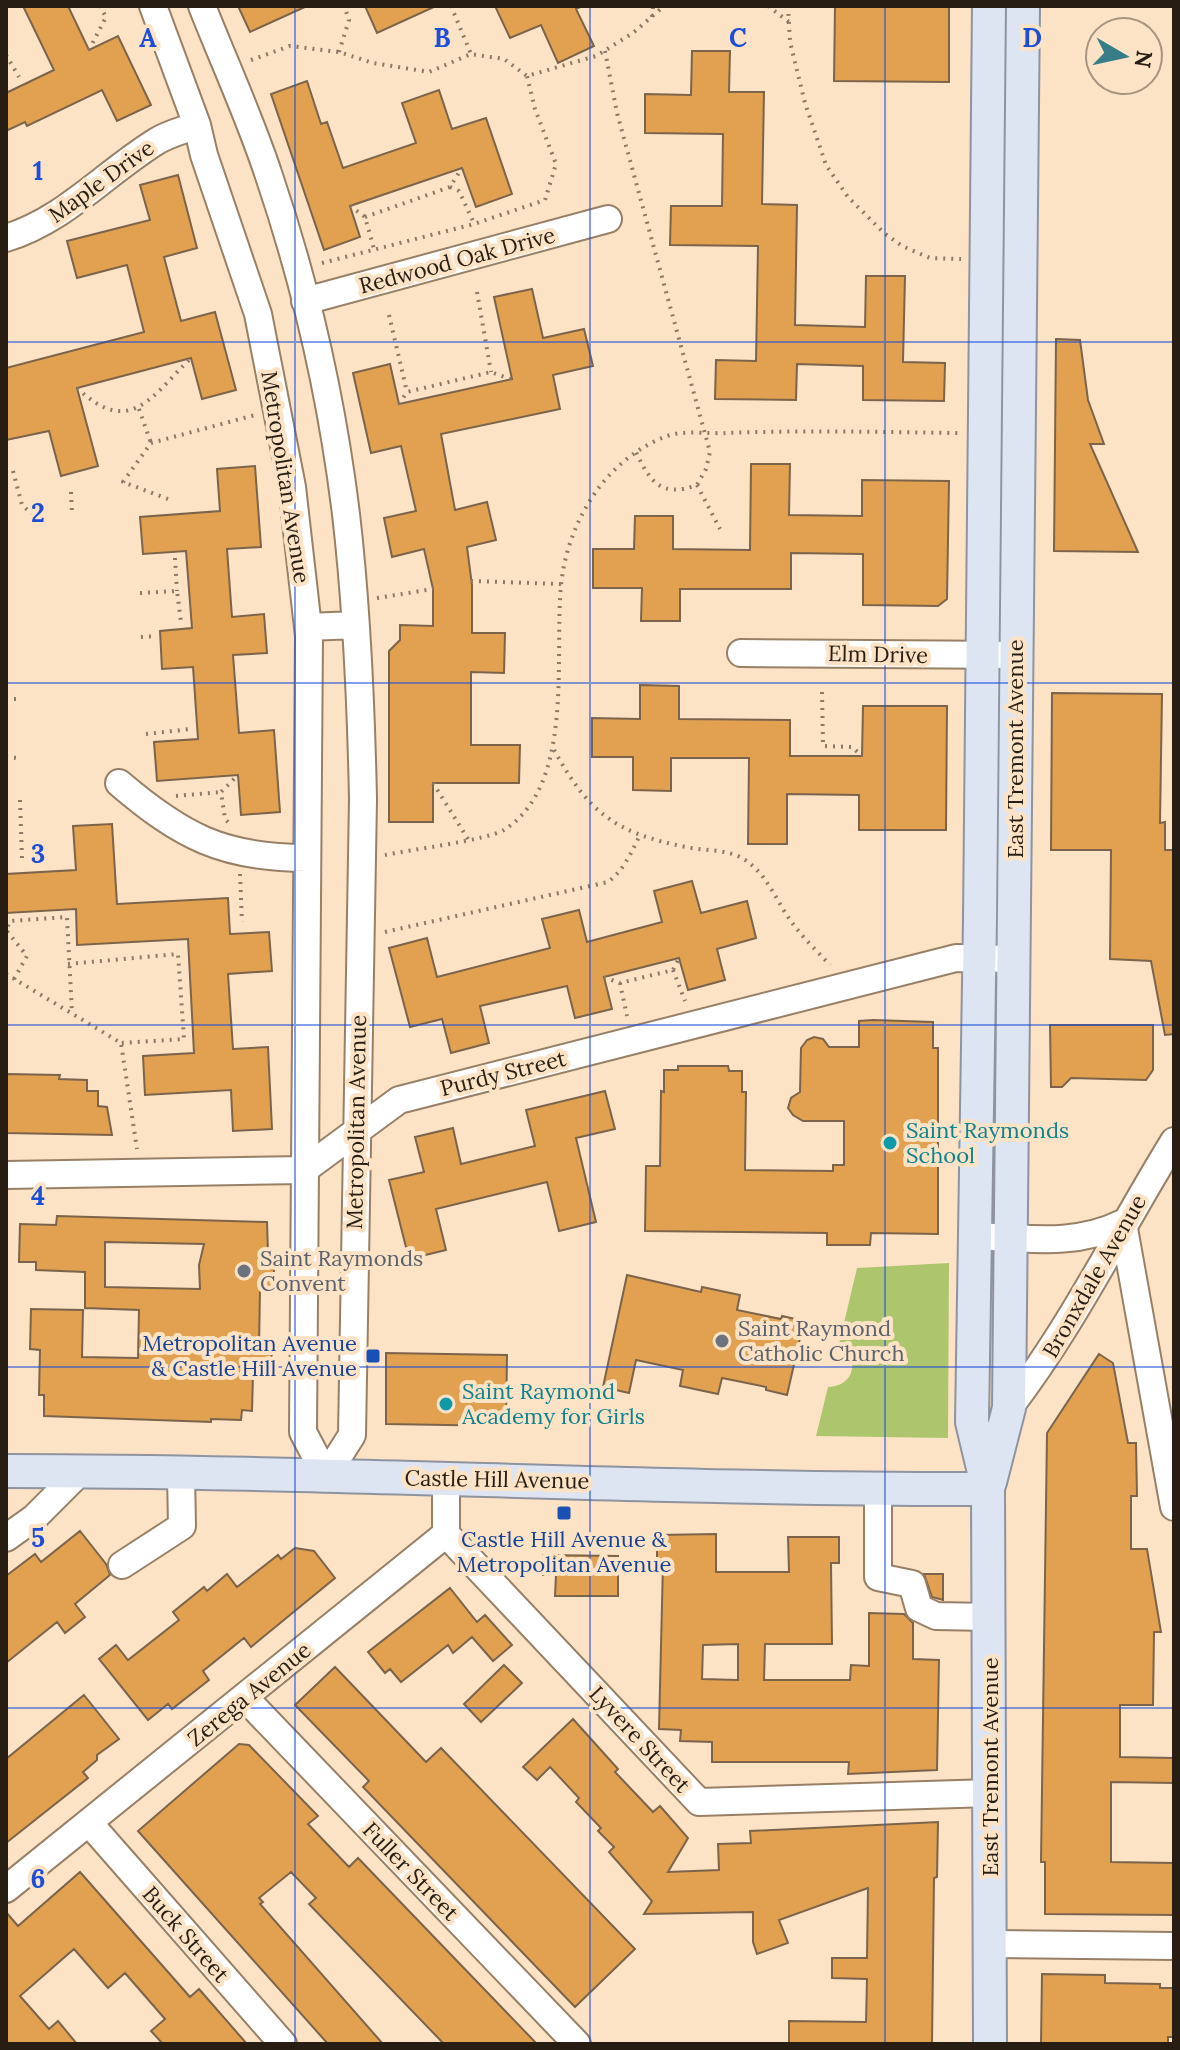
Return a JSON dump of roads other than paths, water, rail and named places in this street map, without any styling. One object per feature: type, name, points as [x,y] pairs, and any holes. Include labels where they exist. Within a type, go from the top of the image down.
[{"type":"main road","points":[[989,16],[1023,17]]},
{"type":"main road","name":"East Tremont Avenue","points":[[989,16],[972,1422],[988,1489],[990,2044]]},
{"type":"main road","name":"East Tremont Avenue","points":[[988,1489],[1009,1408],[1023,17]]},
{"type":"main road","points":[[985,371],[1018,372]]},
{"type":"main road","name":"Castle Hill Avenue","points":[[6,1471],[988,1489]]},
{"type":"street","name":"Metropolitan Avenue","points":[[202,6],[269,175],[305,301],[329,406],[346,515],[355,625],[363,799],[352,1435],[326,1476]]},
{"type":"street","name":"Metropolitan Avenue","points":[[161,8],[204,155],[258,314],[292,487],[308,627],[303,1432],[326,1476]]},
{"type":"street","name":"Maple Drive","points":[[6,238],[36,227],[64,210],[158,139],[197,125]]},
{"type":"street","name":"Redwood Oak Drive","points":[[305,301],[608,219]]},
{"type":"street","points":[[308,627],[355,625]]},
{"type":"street","name":"Elm Drive","points":[[741,653],[1016,655]]},
{"type":"street","points":[[119,783],[180,830],[228,850],[277,858],[306,858]]},
{"type":"street","name":"Purdy Street","points":[[304,1170],[399,1100],[956,958],[1013,959]]},
{"type":"street","name":"Bronxdale Avenue","points":[[1009,1408],[1040,1368],[1094,1282],[1123,1223],[1174,1141]]},
{"type":"street","points":[[6,1175],[304,1170]]},
{"type":"street","points":[[974,1236],[1079,1239],[1123,1223],[1174,1507]]},
{"type":"street","points":[[6,1538],[34,1518],[80,1472]]},
{"type":"street","points":[[122,1565],[182,1526],[181,1473]]},
{"type":"street","points":[[446,1477],[446,1534]]},
{"type":"street","points":[[878,1489],[878,1577],[912,1584],[919,1608],[936,1616],[989,1617]]},
{"type":"street","name":"Zerega Avenue","points":[[6,1889],[446,1534]]},
{"type":"street","name":"Lyvere Street","points":[[446,1534],[699,1802],[991,1793]]},
{"type":"street","name":"Fuller Street","points":[[245,1698],[577,2044]]},
{"type":"street","name":"Buck Street","points":[[90,1824],[283,2044]]},
{"type":"street","points":[[991,1944],[1174,1946]]},
{"type":"place","name":"Saint Raymonds School","points":[[890,1143]]},
{"type":"place","name":"Saint Raymonds Convent","points":[[244,1271]]},
{"type":"place","name":"Saint Raymond Catholic Church","points":[[722,1341]]},
{"type":"place","name":"Metropolitan Avenue & Castle Hill Avenue","points":[[373,1356]]},
{"type":"place","name":"Saint Raymond Academy for Girls","points":[[446,1404]]},
{"type":"place","name":"Castle Hill Avenue & Metropolitan Avenue","points":[[564,1513]]}]
